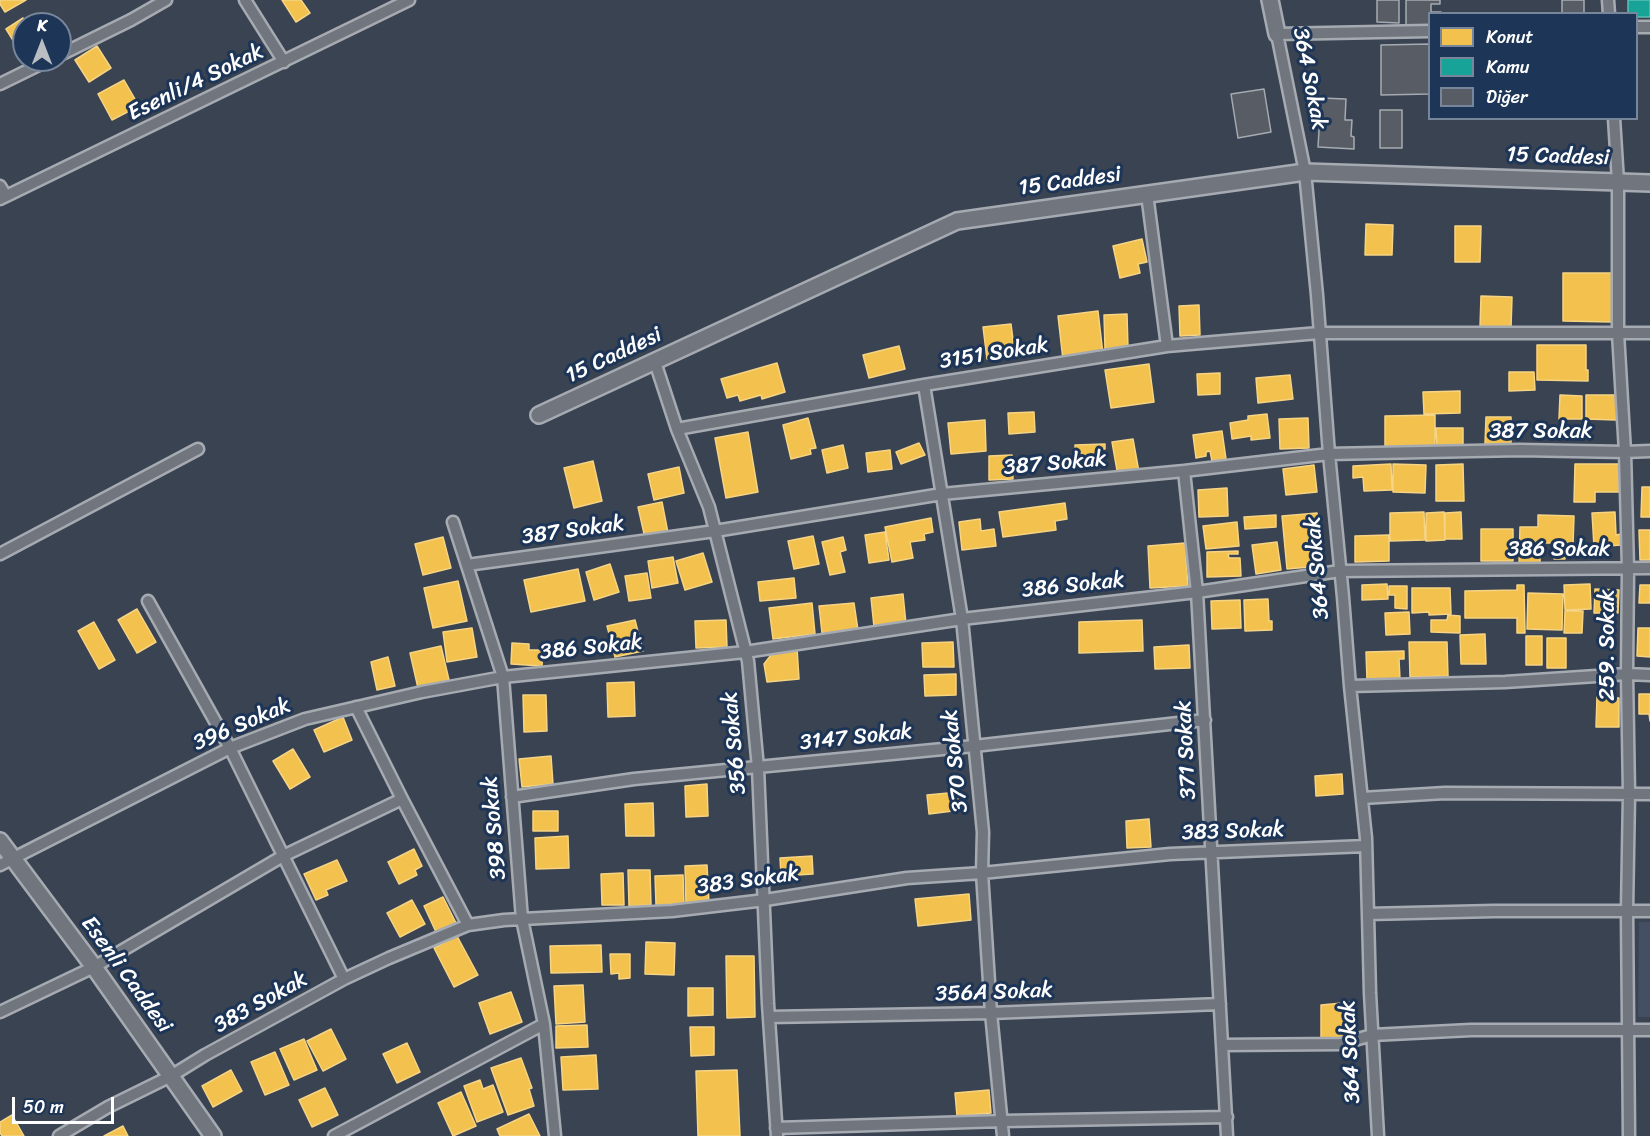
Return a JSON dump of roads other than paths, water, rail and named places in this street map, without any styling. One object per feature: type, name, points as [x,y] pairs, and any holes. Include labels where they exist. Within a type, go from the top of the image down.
[{"type":"street","points":[[72,49],[166,0]]},
{"type":"street","points":[[245,0],[284,62]]},
{"type":"street","name":"Esenli/4 Sokak","points":[[3,198],[409,0]]},
{"type":"street","name":"364 Sokak","points":[[1270,0],[1305,172],[1317,295],[1329,454],[1366,846],[1372,1035],[1378,1136]]},
{"type":"street","points":[[1277,34],[1428,31]]},
{"type":"street","points":[[0,84],[25,72]]},
{"type":"street","name":"259. Sokak","points":[[1614,120],[1618,182],[1618,333],[1625,452],[1628,568],[1629,1136]]},
{"type":"street","name":"15 Caddesi","points":[[539,415],[957,220],[1305,172],[1650,183]]},
{"type":"street","points":[[0,186],[3,198]]},
{"type":"street","points":[[1147,194],[1167,346]]},
{"type":"street","name":"3151 Sokak","points":[[677,429],[924,385],[1167,346],[1319,333],[1650,333]]},
{"type":"street","name":"356 Sokak","points":[[655,362],[677,429],[709,507],[748,661],[758,768],[769,1017],[777,1132]]},
{"type":"street","name":"370 Sokak","points":[[924,385],[962,619],[983,832],[982,873],[991,1013],[1004,1136]]},
{"type":"street","points":[[0,554],[198,449]]},
{"type":"street","name":"387 Sokak","points":[[467,565],[715,531],[942,494],[1184,471],[1329,454],[1520,450],[1650,451]]},
{"type":"street","name":"371 Sokak","points":[[1184,471],[1197,592],[1227,1136]]},
{"type":"street","name":"398 Sokak","points":[[453,522],[503,676],[522,919],[544,1024],[555,1136]]},
{"type":"street","name":"386 Sokak","points":[[503,676],[745,652],[962,619],[1197,592],[1340,571],[1650,568]]},
{"type":"street","points":[[148,601],[230,748],[344,979]]},
{"type":"street","points":[[1350,686],[1505,682],[1627,674],[1650,675]]},
{"type":"street","name":"396 Sokak","points":[[6,862],[230,748],[305,719],[503,676]]},
{"type":"street","points":[[356,707],[468,925]]},
{"type":"street","name":"3147 Sokak","points":[[512,797],[634,779],[974,746],[1205,720]]},
{"type":"street","points":[[1362,798],[1445,793],[1650,794]]},
{"type":"street","points":[[0,1012],[94,967],[283,856],[402,799]]},
{"type":"street","name":"Esenli Caddesi","points":[[0,841],[6,862],[94,967],[213,1136]]},
{"type":"street","name":"383 Sokak","points":[[59,1136],[344,979],[468,925],[522,919],[672,911],[765,900],[907,878],[982,873],[1170,854],[1366,846]]},
{"type":"street","points":[[1368,914],[1650,911]]},
{"type":"street","name":"356A Sokak","points":[[769,1017],[991,1013],[1220,1004]]},
{"type":"street","points":[[334,1136],[544,1024]]},
{"type":"street","points":[[1222,1045],[1341,1044],[1372,1035],[1471,1030],[1650,1030]]},
{"type":"street","points":[[777,1132],[1003,1121],[1227,1117]]}]
